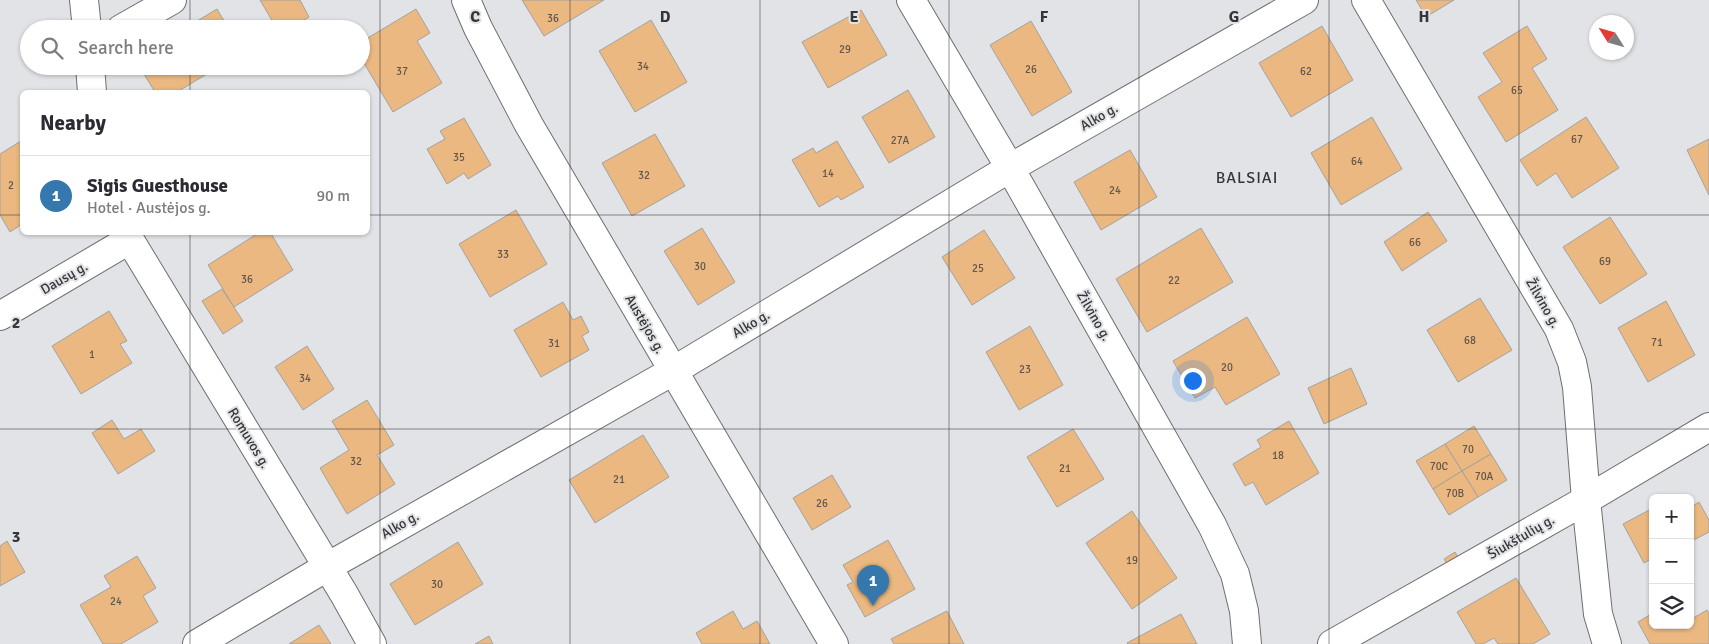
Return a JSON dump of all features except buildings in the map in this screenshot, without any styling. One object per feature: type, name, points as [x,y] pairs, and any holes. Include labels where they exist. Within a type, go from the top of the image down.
[{"type":"street","points":[[84,0],[86,20]]},
{"type":"street","points":[[137,20],[172,0]]},
{"type":"street","name":"Austėjos g.","points":[[466,0],[478,28],[529,125],[834,644]]},
{"type":"street","name":"Žilvino g.","points":[[911,0],[1010,168],[1212,525],[1236,574],[1244,611],[1247,644]]},
{"type":"street","name":"Alko g.","points":[[197,644],[327,567],[673,371],[1010,168],[1304,0]]},
{"type":"street","name":"Žilvino g.","points":[[1366,0],[1559,329],[1572,362],[1577,387],[1598,614],[1607,644]]},
{"type":"street","points":[[91,75],[92,90]]},
{"type":"street","name":"Dausų g.","points":[[0,316],[127,236]]},
{"type":"street","name":"Romuvos g.","points":[[127,236],[372,644]]},
{"type":"street","name":"Šiukštulių g.","points":[[1332,644],[1586,500],[1709,427]]},
{"type":"place","name":"Sigis Guesthouse","points":[[873,606]]},
{"type":"district","name":"BALSIAI","points":[[1247,178]]}]
